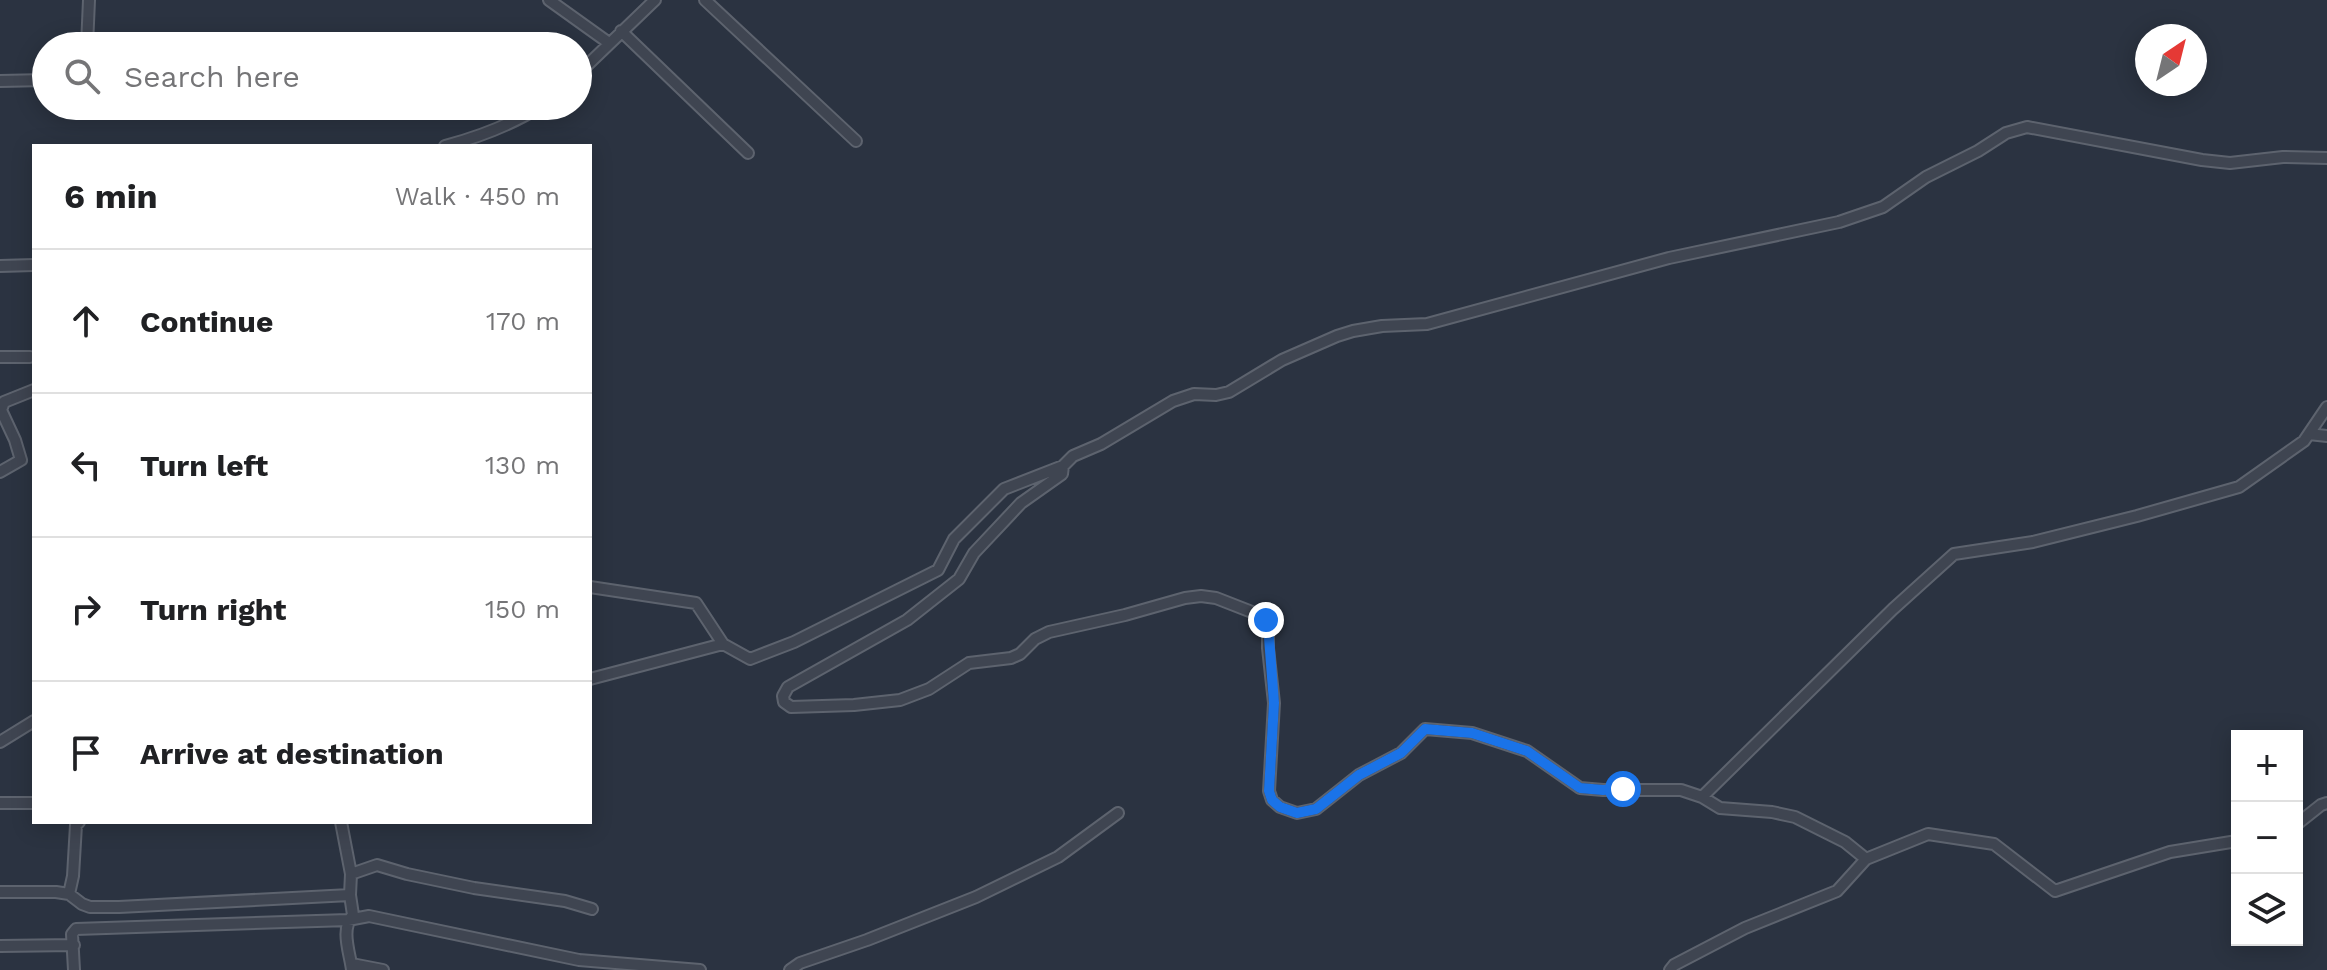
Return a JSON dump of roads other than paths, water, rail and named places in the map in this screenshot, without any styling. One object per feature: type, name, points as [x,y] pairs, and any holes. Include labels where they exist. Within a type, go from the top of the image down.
[{"type":"street","points":[[88,32],[89,0]]},
{"type":"street","points":[[549,0],[609,43]]},
{"type":"street","points":[[592,60],[655,0]]},
{"type":"street","points":[[705,0],[856,141]]},
{"type":"street","points":[[621,31],[748,153]]},
{"type":"street","points":[[0,81],[32,80]]},
{"type":"street","points":[[452,144],[518,120]]},
{"type":"street","points":[[592,587],[696,603],[723,644],[750,659],[794,642],[938,570],[954,539],[1004,489],[1063,466],[1073,456],[1101,444],[1173,401],[1194,394],[1229,392],[1282,360],[1337,336],[1382,326],[1427,324],[1669,258],[1839,222],[1883,207],[1926,177],[2006,133],[2027,127],[2230,163],[2283,157],[2327,158]]},
{"type":"street","points":[[0,266],[32,265]]},
{"type":"street","points":[[0,357],[30,357]]},
{"type":"street","points":[[0,472],[21,460],[1,405],[32,391]]},
{"type":"street","points":[[1702,797],[1893,609],[1954,554],[2033,542],[2239,487],[2304,441],[2327,407]]},
{"type":"street","points":[[2309,434],[2327,436]]},
{"type":"street","points":[[1063,466],[1062,474],[1021,503],[974,553],[959,579],[950,587],[907,620],[788,687],[783,696],[784,702],[791,707],[900,700],[929,689],[969,663],[1020,654],[1035,639],[1049,632],[1185,598],[1216,598],[1257,614],[1268,624],[1274,703],[1269,791],[1272,800],[1280,807],[1297,813],[1316,809],[1359,775],[1401,753],[1425,729],[1472,733],[1527,751],[1580,788],[1681,790],[1702,797],[1720,808],[1795,817],[1845,842],[1866,859]]},
{"type":"street","points":[[592,678],[723,644]]},
{"type":"street","points":[[0,742],[32,722]]},
{"type":"street","points":[[0,803],[32,803]]},
{"type":"street","points":[[2303,819],[2327,803]]},
{"type":"street","points":[[790,970],[800,963],[976,897],[1058,857],[1118,813]]},
{"type":"street","points":[[69,894],[77,824]]},
{"type":"street","points":[[341,824],[351,874],[353,915],[348,920],[347,938],[352,967],[383,970]]},
{"type":"street","points":[[1670,970],[1674,965],[1745,928],[1837,891],[1866,859],[1928,834],[1994,844],[2055,891],[2170,852],[2231,842]]},
{"type":"street","points":[[351,874],[377,865],[460,885],[565,901],[592,909]]},
{"type":"street","points":[[0,892],[69,894],[90,907],[350,895]]},
{"type":"street","points":[[74,970],[72,934],[76,929],[348,920],[369,916],[578,965],[700,970]]},
{"type":"street","points":[[0,946],[74,945]]}]
